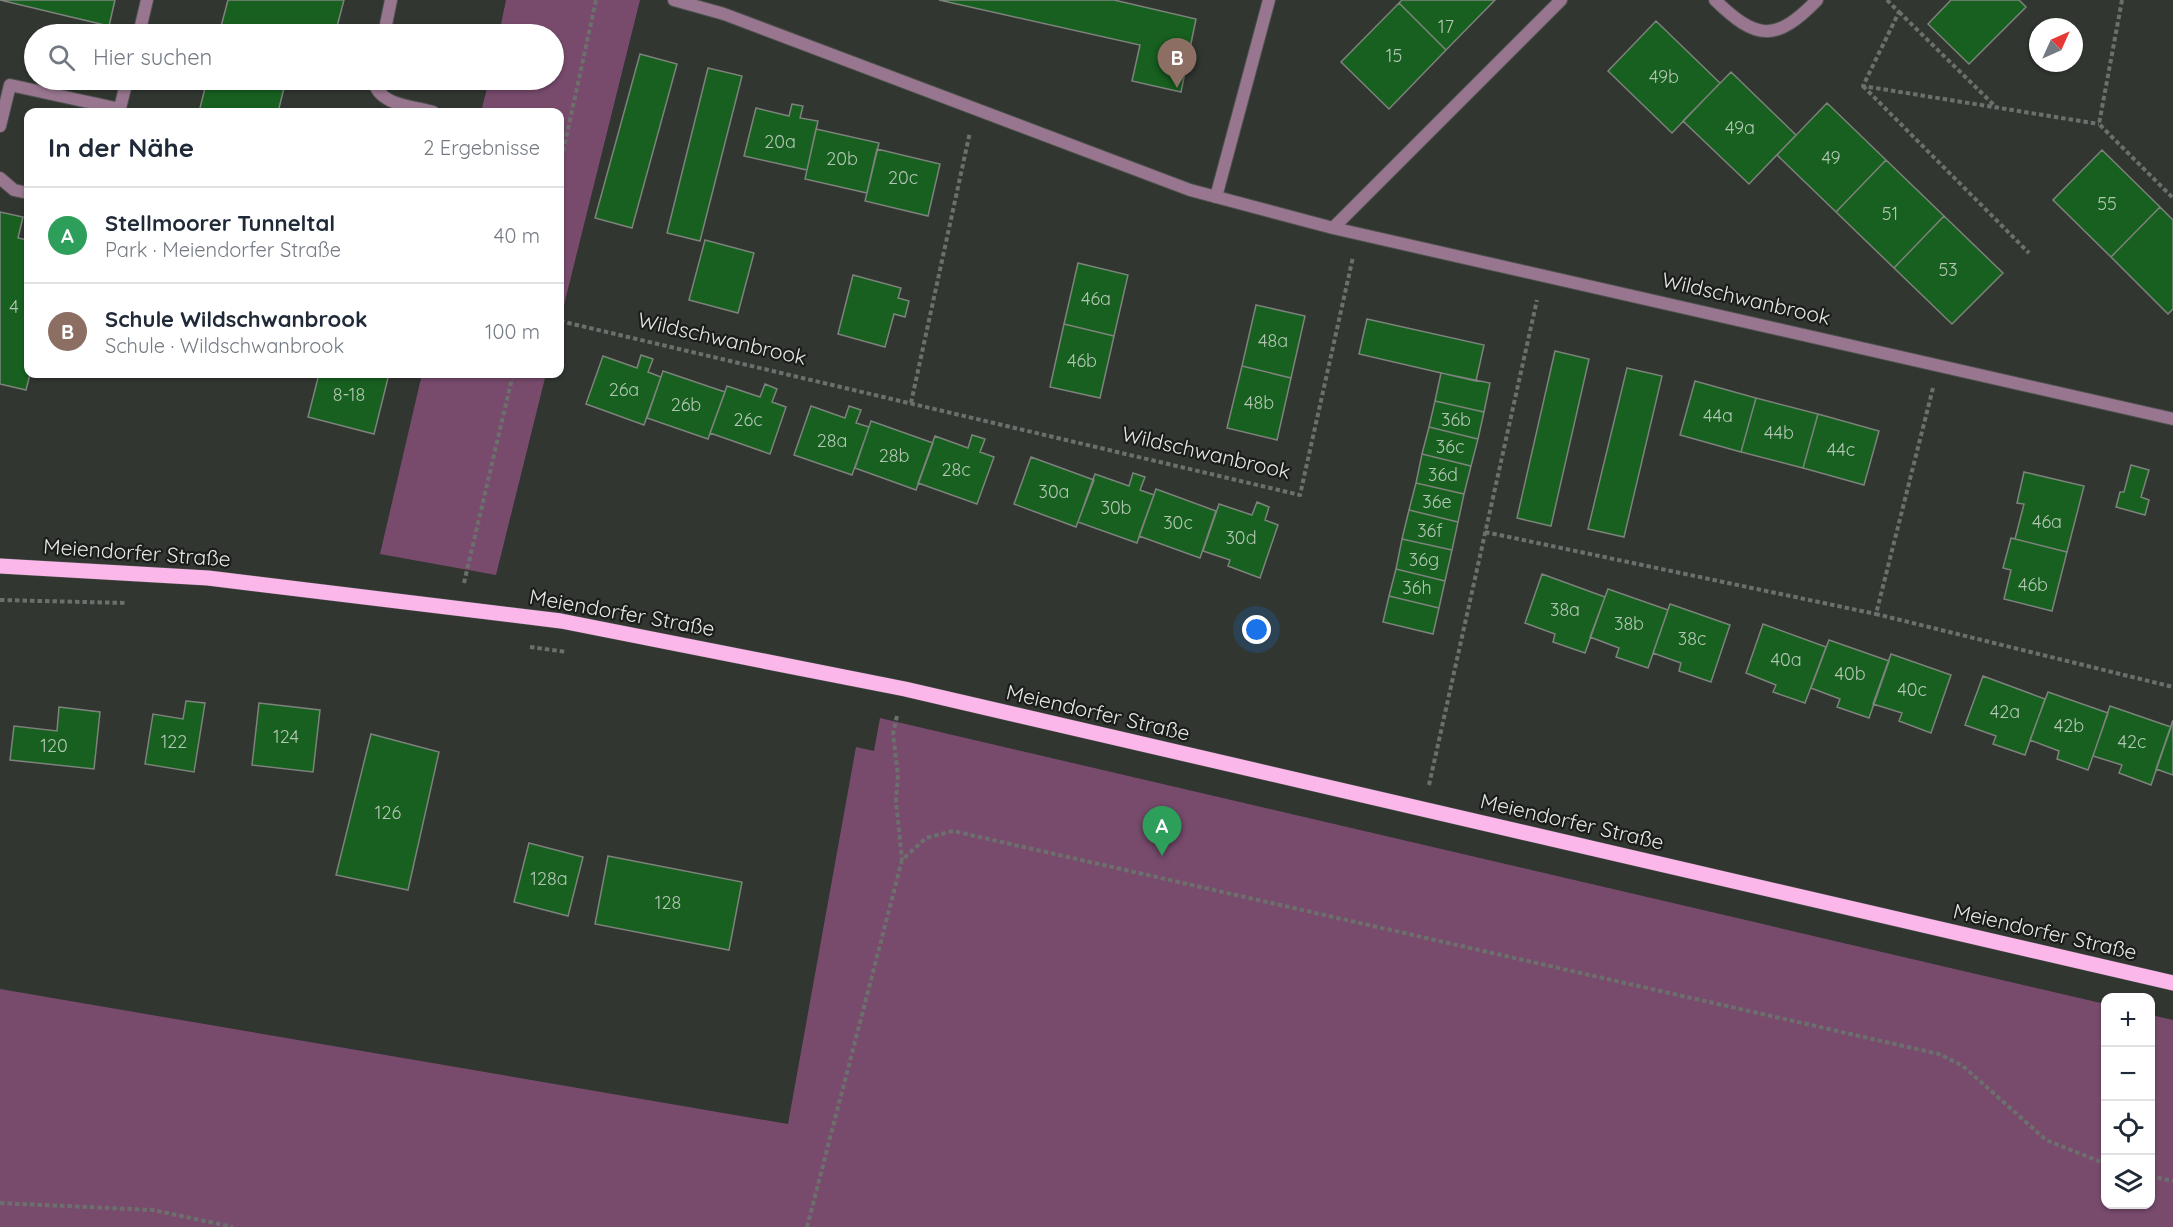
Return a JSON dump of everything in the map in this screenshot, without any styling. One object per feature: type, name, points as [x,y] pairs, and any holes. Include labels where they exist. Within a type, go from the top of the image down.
[{"type":"main road","name":"Meiendorfer Straße","points":[[0,566],[208,578],[561,621],[904,689],[2173,983]]},
{"type":"street","points":[[141,24],[147,0]]},
{"type":"street","points":[[386,24],[391,0]]},
{"type":"street","name":"Wildschwanbrook","points":[[674,0],[724,14],[1216,197],[1333,228],[1543,273],[2173,418]]},
{"type":"street","points":[[1216,197],[1269,0]]},
{"type":"street","points":[[1333,228],[1561,0]]},
{"type":"street","points":[[1716,0],[1737,22],[1755,31],[1778,30],[1796,21],[1817,0]]},
{"type":"street","points":[[0,126],[10,85],[24,88]]},
{"type":"street","points":[[31,90],[106,108]]},
{"type":"street","points":[[120,108],[124,90]]},
{"type":"street","points":[[376,90],[382,98],[418,108]]},
{"type":"street","points":[[0,178],[14,190],[24,192]]},
{"type":"path","points":[[564,148],[597,0]]},
{"type":"path","points":[[1887,0],[1997,109]]},
{"type":"path","points":[[2099,124],[2122,0]]},
{"type":"path","points":[[1863,86],[1899,12]]},
{"type":"path","points":[[1863,86],[2099,124],[2173,198]]},
{"type":"path","points":[[1863,86],[2029,253]]},
{"type":"path","points":[[910,404],[975,108]]},
{"type":"path","name":"Wildschwanbrook","points":[[564,322],[1300,495],[1359,232]]},
{"type":"path","points":[[1424,810],[1543,273]]},
{"type":"path","points":[[1876,614],[1940,364]]},
{"type":"path","points":[[459,607],[512,378]]},
{"type":"path","points":[[1485,532],[1876,614],[2173,687]]},
{"type":"path","points":[[0,600],[135,603]]},
{"type":"path","points":[[525,646],[570,652]]},
{"type":"path","points":[[886,713],[909,718]]},
{"type":"path","points":[[807,1227],[902,860],[896,801],[898,775],[893,734],[897,716]]},
{"type":"path","points":[[902,860],[926,838],[953,831],[984,836],[1939,1054],[1963,1066],[2046,1140],[2101,1162]]},
{"type":"path","points":[[2155,1177],[2173,1181]]},
{"type":"path","points":[[0,1203],[153,1210],[233,1227]]},
{"type":"shaded area","points":[[506,0],[640,0],[564,305],[564,108],[482,108],[486,90],[564,90],[564,24],[501,24]]},
{"type":"shaded area","points":[[421,378],[545,378],[496,575],[380,554]]},
{"type":"shaded area","points":[[880,718],[2101,1003],[2101,1209],[2155,1209],[2155,1016],[2173,1020],[2173,1227],[0,1227],[0,989],[788,1124],[856,747],[874,751]]},
{"type":"building","points":[[0,0],[115,0],[109,24],[101,24]]},
{"type":"building","points":[[228,0],[344,0],[338,24],[222,24]]},
{"type":"building","points":[[939,0],[1114,0],[1196,19],[1181,92],[1132,81],[1140,45]]},
{"type":"building","points":[[1402,0],[1495,0],[1446,50],[1399,3]]},
{"type":"building","points":[[1951,0],[2019,0],[2026,7],[1969,64],[1928,24]]},
{"type":"building","points":[[1399,3],[1446,50],[1389,109],[1341,62]]},
{"type":"building","points":[[1656,21],[1720,83],[1672,133],[1608,71]]},
{"type":"building","points":[[640,54],[677,64],[632,228],[595,218]]},
{"type":"building","points":[[708,68],[742,76],[700,241],[667,233]]},
{"type":"building","points":[[1731,72],[1796,135],[1749,184],[1683,121]]},
{"type":"building","points":[[204,90],[284,90],[279,108],[200,108]]},
{"type":"building","points":[[1827,103],[1886,160],[1836,212],[1777,155]]},
{"type":"building","points":[[792,104],[803,106],[800,118],[818,121],[807,170],[744,156],[756,108],[789,116]]},
{"type":"building","points":[[816,129],[879,143],[867,193],[805,179]]},
{"type":"building","points":[[877,149],[940,164],[928,216],[865,201]]},
{"type":"building","points":[[2102,150],[2160,207],[2111,257],[2053,200]]},
{"type":"building","points":[[1886,160],[1944,216],[1894,268],[1836,212]]},
{"type":"building","points":[[2160,207],[2173,220],[2173,309],[2168,314],[2111,257]]},
{"type":"building","points":[[0,212],[23,217],[18,238],[24,239],[24,378],[29,378],[26,390],[0,384]]},
{"type":"building","points":[[1944,216],[2003,273],[1952,324],[1894,268]]},
{"type":"building","points":[[705,240],[754,253],[738,313],[689,300]]},
{"type":"building","points":[[1078,263],[1128,275],[1114,336],[1064,324]]},
{"type":"building","points":[[853,275],[901,288],[898,298],[909,301],[905,317],[894,314],[885,347],[838,334]]},
{"type":"building","points":[[1256,305],[1305,316],[1291,378],[1242,366]]},
{"type":"building","points":[[1367,319],[1484,345],[1476,381],[1359,354]]},
{"type":"building","points":[[1064,324],[1114,336],[1100,398],[1050,387]]},
{"type":"building","points":[[1555,351],[1589,359],[1551,526],[1517,518]]},
{"type":"building","points":[[641,355],[653,359],[648,372],[661,377],[644,425],[586,404],[603,356],[637,368]]},
{"type":"building","points":[[1242,366],[1291,378],[1277,440],[1227,428]]},
{"type":"building","points":[[1627,368],[1662,376],[1624,537],[1588,529]]},
{"type":"building","points":[[663,371],[725,392],[708,439],[647,418]]},
{"type":"building","points":[[1441,373],[1490,383],[1484,412],[1435,401]]},
{"type":"building","points":[[318,378],[388,378],[374,434],[308,417]]},
{"type":"building","points":[[1695,381],[1756,398],[1741,452],[1680,435]]},
{"type":"building","points":[[765,384],[777,389],[772,402],[786,407],[770,454],[710,433],[727,386],[760,397]]},
{"type":"building","points":[[1756,398],[1818,414],[1803,468],[1741,452]]},
{"type":"building","points":[[1435,401],[1484,412],[1478,439],[1429,427]]},
{"type":"building","points":[[811,406],[845,418],[849,406],[861,410],[856,423],[869,427],[852,475],[794,455]]},
{"type":"building","points":[[1818,414],[1879,431],[1864,485],[1803,468]]},
{"type":"building","points":[[871,421],[933,443],[916,490],[855,468]]},
{"type":"building","points":[[1429,427],[1478,439],[1471,466],[1422,454]]},
{"type":"building","points":[[972,435],[985,439],[980,452],[994,457],[977,504],[918,483],[935,436],[968,448]]},
{"type":"building","points":[[1422,454],[1471,466],[1464,494],[1416,483]]},
{"type":"building","points":[[1031,457],[1094,480],[1076,527],[1014,504]]},
{"type":"building","points":[[2131,465],[2149,470],[2141,497],[2149,500],[2145,515],[2116,507],[2120,492],[2124,492]]},
{"type":"building","points":[[2024,472],[2084,486],[2067,552],[2015,539],[2024,504],[2017,503]]},
{"type":"building","points":[[1133,473],[1145,477],[1140,490],[1154,495],[1137,543],[1078,522],[1095,474],[1129,486]]},
{"type":"building","points":[[1416,483],[1464,494],[1458,522],[1409,510]]},
{"type":"building","points":[[1156,489],[1216,511],[1200,558],[1139,536]]},
{"type":"building","points":[[1257,502],[1269,507],[1265,520],[1278,525],[1260,578],[1228,566],[1230,560],[1203,551],[1219,504],[1252,515]]},
{"type":"building","points":[[1409,510],[1458,522],[1452,550],[1402,539]]},
{"type":"building","points":[[2011,538],[2067,552],[2052,611],[2004,599],[2011,570],[2003,568]]},
{"type":"building","points":[[1402,539],[1452,550],[1445,581],[1396,569]]},
{"type":"building","points":[[1396,569],[1445,581],[1439,608],[1389,596]]},
{"type":"building","points":[[1542,574],[1605,597],[1585,653],[1553,642],[1555,634],[1525,623]]},
{"type":"building","points":[[1608,589],[1668,610],[1648,668],[1616,657],[1619,648],[1590,637]]},
{"type":"building","points":[[1389,596],[1439,608],[1433,634],[1383,622]]},
{"type":"building","points":[[1670,604],[1730,625],[1711,682],[1679,671],[1681,663],[1653,653]]},
{"type":"building","points":[[1763,624],[1826,647],[1805,703],[1773,692],[1776,685],[1746,673]]},
{"type":"building","points":[[1829,640],[1889,661],[1869,718],[1837,707],[1840,699],[1811,688]]},
{"type":"building","points":[[1891,654],[1951,675],[1931,733],[1899,721],[1902,713],[1873,704]]},
{"type":"building","points":[[1983,676],[2045,699],[2025,755],[1993,744],[1996,736],[1965,725]]},
{"type":"building","points":[[2048,692],[2108,713],[2088,770],[2057,759],[2059,751],[2030,740]]},
{"type":"building","points":[[186,701],[205,703],[194,772],[145,764],[153,714],[183,719]]},
{"type":"building","points":[[259,703],[320,710],[313,772],[252,765]]},
{"type":"building","points":[[2110,706],[2171,727],[2151,785],[2119,773],[2122,765],[2093,756]]},
{"type":"building","points":[[59,707],[100,712],[94,769],[10,760],[14,726],[57,731]]},
{"type":"building","points":[[2173,720],[2173,775],[2156,769]]},
{"type":"building","points":[[371,734],[439,752],[408,890],[336,875]]},
{"type":"building","points":[[529,843],[583,857],[568,916],[514,902]]},
{"type":"building","points":[[608,856],[742,882],[729,950],[595,924]]},
{"type":"place","name":"Schule Wildschwanbrook","points":[[1177,88]]},
{"type":"place","name":"Stellmoorer Tunneltal","points":[[1162,856]]}]
